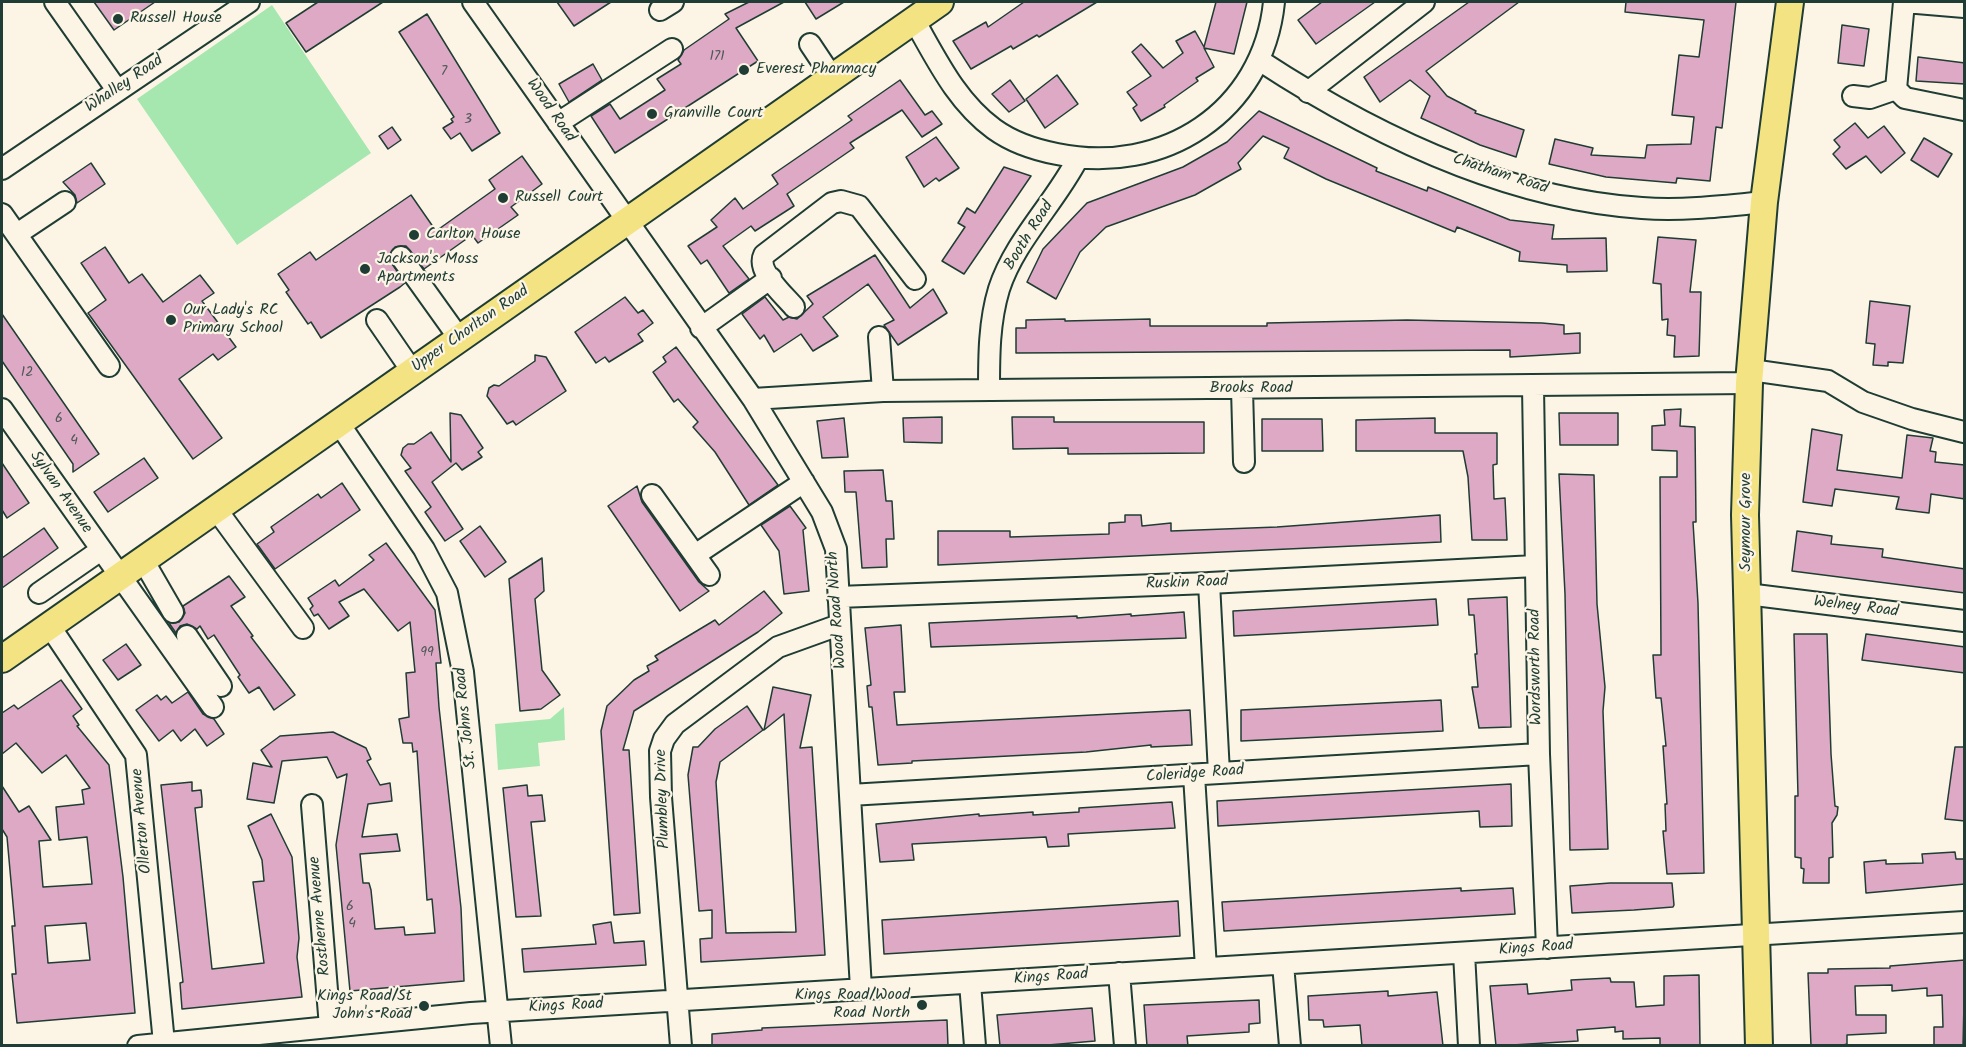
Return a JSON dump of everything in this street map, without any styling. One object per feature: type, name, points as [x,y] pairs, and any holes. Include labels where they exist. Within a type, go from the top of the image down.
[{"type":"main road","name":"Upper Chorlton Road","points":[[2,658],[940,2]]},
{"type":"main road","name":"Seymour Grove","points":[[1759,1046],[1745,515],[1750,376],[1764,202],[1790,2]]},
{"type":"street","points":[[55,2],[117,90]]},
{"type":"street","name":"Whalley Road","points":[[2,169],[249,2]]},
{"type":"street","name":"Wood Road","points":[[473,2],[627,221]]},
{"type":"street","points":[[914,20],[952,87],[970,109],[995,130],[1019,143],[1078,158],[1126,158],[1143,155],[1180,140],[1205,125],[1245,84],[1259,60],[1274,2]]},
{"type":"street","points":[[1308,92],[1424,2]]},
{"type":"street","points":[[1896,89],[1905,2],[1965,8]]},
{"type":"street","points":[[810,44],[832,77]]},
{"type":"street","points":[[558,123],[672,49]]},
{"type":"street","name":"Chatham Road","points":[[1259,60],[1308,92],[1405,141],[1485,174],[1536,189],[1581,199],[1641,208],[1701,208],[1764,202]]},
{"type":"street","points":[[1853,96],[1870,98],[1896,89]]},
{"type":"street","points":[[1896,89],[1905,98],[1965,110]]},
{"type":"street","name":"Booth Road","points":[[989,390],[989,349],[993,312],[1000,287],[1018,250],[1069,176],[1078,158]]},
{"type":"street","points":[[794,307],[762,266],[764,255],[832,203],[841,201],[859,206],[915,279]]},
{"type":"street","points":[[17,234],[65,202]]},
{"type":"street","points":[[2,214],[109,366]]},
{"type":"street","name":"Wood Road North","points":[[627,221],[753,399],[804,482],[831,532],[836,549],[861,989]]},
{"type":"street","points":[[402,257],[459,338]]},
{"type":"street","points":[[701,328],[771,278]]},
{"type":"street","points":[[376,320],[412,371]]},
{"type":"street","points":[[879,337],[883,391]]},
{"type":"street","name":"Brooks Road","points":[[753,399],[883,391],[1533,387],[1750,376],[1828,381],[1863,402],[1912,419],[1965,432]]},
{"type":"street","name":"Wordsworth Road","points":[[1533,387],[1534,566],[1547,948]]},
{"type":"street","points":[[1242,389],[1244,462]]},
{"type":"street","name":"Sylvan Avenue","points":[[2,409],[213,707]]},
{"type":"street","name":"St. Johns Road","points":[[338,423],[424,549],[447,593],[463,672],[501,1046]]},
{"type":"street","points":[[695,555],[804,482]]},
{"type":"street","points":[[652,495],[709,574]]},
{"type":"street","points":[[216,509],[303,628]]},
{"type":"street","points":[[39,593],[101,550]]},
{"type":"street","points":[[143,560],[173,612]]},
{"type":"street","name":"Ruskin Road","points":[[838,597],[1209,583],[1534,566]]},
{"type":"street","points":[[1209,583],[1219,773]]},
{"type":"street","name":"Welney Road","points":[[1747,594],[1965,621]]},
{"type":"street","name":"Ollerton Avenue","points":[[49,625],[136,755],[164,1043]]},
{"type":"street","name":"Plumbley Drive","points":[[681,1046],[661,797],[660,751],[664,739],[675,724],[778,646],[839,625]]},
{"type":"street","points":[[187,636],[221,686]]},
{"type":"street","name":"Coleridge Road","points":[[850,795],[1539,754]]},
{"type":"street","points":[[1194,775],[1206,968]]},
{"type":"street","name":"Rostherne Avenue","points":[[312,805],[330,1027]]},
{"type":"street","name":"Kings Road","points":[[138,1046],[302,1038],[330,1027],[498,1011],[1965,922]]},
{"type":"street","points":[[1464,953],[1469,1046]]},
{"type":"street","points":[[1283,964],[1290,1046]]},
{"type":"street","points":[[1119,973],[1125,1046]]},
{"type":"street","points":[[970,983],[975,1046]]},
{"type":"green space","points":[[272,5],[371,153],[237,245],[137,99]]},
{"type":"green space","points":[[564,707],[565,740],[538,743],[540,766],[498,770],[495,724],[550,719]]},
{"type":"building","name":"Russell House","points":[[94,2],[155,2],[114,30]]},
{"type":"building","points":[[318,2],[383,2],[306,52],[286,23]]},
{"type":"building","points":[[557,2],[611,2],[574,26]]},
{"type":"building","points":[[749,2],[784,2],[736,28],[758,61],[615,153],[591,116],[610,104],[620,119],[665,90],[657,79],[681,64],[678,60],[684,50],[729,19],[725,14]]},
{"type":"building","points":[[805,2],[844,2],[816,19]]},
{"type":"building","points":[[1024,2],[1097,2],[1039,37],[1037,35],[1013,49],[1011,46],[971,69],[953,41],[986,22],[988,27]]},
{"type":"building","points":[[1216,2],[1247,2],[1234,54],[1204,48],[1214,67],[1196,78],[1198,81],[1164,105],[1165,107],[1141,121],[1133,108],[1137,105],[1127,92],[1151,76],[1132,52],[1141,44],[1163,68],[1183,53],[1176,41],[1195,31],[1204,47]]},
{"type":"building","points":[[1322,2],[1375,2],[1316,44],[1298,20]]},
{"type":"building","points":[[1469,2],[1519,2],[1426,71],[1447,96],[1476,111],[1475,113],[1524,130],[1516,157],[1480,145],[1421,118],[1430,96],[1410,80],[1380,102],[1364,77]]},
{"type":"building","points":[[1626,2],[1736,2],[1722,128],[1716,127],[1710,181],[1677,178],[1676,183],[1606,177],[1549,164],[1555,139],[1593,148],[1591,155],[1645,158],[1647,145],[1691,144],[1694,117],[1672,115],[1679,55],[1699,57],[1704,20],[1625,12]]},
{"type":"building","points":[[427,14],[500,133],[472,151],[460,133],[451,139],[443,128],[453,122],[451,119],[454,117],[399,32]]},
{"type":"building","points":[[1842,25],[1869,29],[1864,66],[1838,63]]},
{"type":"building","points":[[1918,57],[1965,63],[1965,84],[1916,81]]},
{"type":"building","points":[[593,64],[602,80],[569,102],[559,84]]},
{"type":"building","points":[[1057,75],[1078,104],[1045,128],[1026,99]]},
{"type":"building","points":[[900,80],[925,115],[932,111],[942,124],[922,137],[902,110],[850,143],[854,148],[787,194],[794,206],[755,231],[751,226],[723,246],[749,279],[729,293],[707,260],[701,264],[688,246],[717,227],[711,220],[735,198],[743,209],[778,184],[772,175],[852,120],[848,116]]},
{"type":"building","points":[[1010,80],[1025,101],[1009,112],[992,94]]},
{"type":"building","points":[[1259,111],[1377,168],[1376,171],[1427,191],[1428,187],[1510,220],[1554,225],[1552,239],[1606,238],[1607,271],[1567,272],[1567,265],[1519,261],[1520,252],[1457,227],[1455,232],[1326,179],[1284,158],[1289,148],[1263,136],[1238,163],[1241,169],[1195,195],[1106,227],[1080,252],[1056,299],[1027,282],[1043,249],[1087,203],[1183,167],[1227,142]]},
{"type":"building","points":[[1855,123],[1868,138],[1884,126],[1905,153],[1881,173],[1866,156],[1846,169],[1833,154],[1840,147],[1834,140]]},
{"type":"building","points":[[392,127],[401,140],[388,149],[379,136]]},
{"type":"building","points":[[936,137],[959,168],[939,181],[936,178],[924,187],[906,157]]},
{"type":"building","points":[[1924,138],[1952,154],[1938,177],[1911,160]]},
{"type":"building","points":[[522,156],[542,184],[511,207],[518,215],[478,243],[472,235],[424,269],[406,246],[395,247],[389,259],[405,283],[321,338],[311,322],[308,324],[286,292],[289,290],[278,274],[310,252],[316,260],[411,195],[436,231],[495,189],[489,180]]},
{"type":"building","points":[[91,163],[105,184],[77,203],[75,195],[63,182]]},
{"type":"building","points":[[1004,167],[1031,176],[964,274],[942,261],[965,227],[958,223],[967,208],[975,213]]},
{"type":"building","points":[[1658,237],[1696,240],[1690,292],[1701,292],[1699,356],[1674,357],[1675,336],[1667,335],[1668,319],[1662,320],[1661,284],[1653,283]]},
{"type":"building","points":[[105,247],[129,283],[142,274],[163,302],[200,275],[214,293],[202,301],[236,347],[218,360],[213,354],[179,379],[222,438],[193,459],[88,313],[106,300],[81,263]]},
{"type":"building","points":[[875,255],[910,308],[933,289],[947,313],[898,345],[884,325],[894,320],[868,284],[823,317],[838,336],[813,351],[801,334],[774,352],[764,335],[760,339],[742,314],[765,297],[783,320],[789,317],[797,319],[813,304],[807,296]]},
{"type":"building","points":[[625,297],[638,313],[643,310],[653,323],[638,334],[643,341],[609,362],[605,357],[596,363],[575,332]]},
{"type":"building","points":[[1870,301],[1910,306],[1903,363],[1888,362],[1888,366],[1873,365],[1875,344],[1866,343]]},
{"type":"building","points":[[2,314],[99,454],[73,472],[73,464],[2,361]]},
{"type":"building","points":[[1065,319],[1065,321],[1150,319],[1150,326],[1267,326],[1267,323],[1407,320],[1542,323],[1564,325],[1564,334],[1580,333],[1580,353],[1510,357],[1510,350],[1016,353],[1016,328],[1026,328],[1026,320]]},
{"type":"building","points":[[676,347],[778,485],[749,505],[715,452],[693,427],[698,422],[678,399],[674,402],[653,372],[666,362],[663,357]]},
{"type":"building","points":[[535,355],[546,357],[566,391],[516,425],[513,421],[507,424],[487,396],[489,388],[494,385],[499,386],[535,361]]},
{"type":"building","points":[[1681,409],[1680,426],[1695,427],[1696,522],[1693,522],[1698,603],[1704,873],[1667,874],[1663,831],[1666,831],[1665,804],[1667,804],[1663,746],[1666,746],[1661,698],[1656,698],[1653,655],[1661,655],[1660,477],[1677,477],[1677,451],[1652,450],[1652,426],[1665,425],[1664,410]]},
{"type":"building","points":[[450,413],[461,415],[483,448],[478,452],[482,457],[462,470],[456,463],[432,482],[463,529],[445,541],[425,512],[431,507],[405,471],[411,468],[401,455],[403,448],[408,444],[414,444],[431,432],[451,462]]},
{"type":"building","points":[[1559,413],[1618,413],[1618,445],[1560,445]]},
{"type":"building","points":[[942,417],[942,443],[904,442],[903,418]]},
{"type":"building","points":[[1012,417],[1054,417],[1054,422],[1204,422],[1204,453],[1068,454],[1068,448],[1013,449]]},
{"type":"building","points":[[844,418],[848,457],[822,458],[817,421]]},
{"type":"building","points":[[1435,418],[1435,433],[1497,433],[1497,464],[1493,465],[1494,499],[1505,498],[1507,540],[1472,540],[1468,477],[1463,451],[1356,451],[1356,420]]},
{"type":"building","points":[[1262,419],[1322,419],[1323,451],[1262,451]]},
{"type":"building","points":[[1812,429],[1842,435],[1837,470],[1902,478],[1907,435],[1933,438],[1930,451],[1936,452],[1935,462],[1965,465],[1965,499],[1931,494],[1929,513],[1896,509],[1899,497],[1835,489],[1832,506],[1803,502]]},
{"type":"building","points":[[144,458],[158,478],[108,512],[94,492]]},
{"type":"building","points":[[2,463],[29,503],[7,518],[2,510]]},
{"type":"building","points":[[883,470],[886,501],[892,501],[894,539],[886,539],[887,567],[862,568],[856,492],[845,492],[844,471]]},
{"type":"building","points":[[1559,474],[1594,475],[1597,604],[1605,687],[1603,711],[1608,849],[1570,850],[1565,594]]},
{"type":"building","points":[[342,483],[360,510],[275,569],[257,544],[274,532],[271,527],[318,494],[321,498]]},
{"type":"building","points":[[637,486],[642,502],[699,582],[709,591],[680,611],[608,506]]},
{"type":"building","points":[[790,506],[806,528],[803,530],[809,591],[784,594],[779,551],[761,525]]},
{"type":"building","points":[[1125,515],[1141,515],[1142,526],[1171,523],[1171,531],[1277,527],[1440,515],[1441,542],[938,565],[938,531],[1010,531],[1010,537],[1109,534],[1109,523],[1125,522]]},
{"type":"building","points":[[480,526],[506,562],[485,577],[460,541]]},
{"type":"building","points":[[44,528],[58,548],[2,588],[2,558]]},
{"type":"building","points":[[1797,531],[1832,536],[1831,544],[1883,549],[1882,557],[1965,569],[1965,593],[1792,571]]},
{"type":"building","points":[[386,543],[435,610],[441,663],[436,663],[439,707],[461,908],[464,981],[350,991],[336,845],[347,774],[337,778],[327,757],[282,761],[274,803],[247,799],[253,763],[272,767],[261,750],[280,736],[333,732],[366,748],[371,759],[367,761],[380,785],[390,783],[392,801],[368,804],[362,837],[397,834],[400,851],[360,854],[363,883],[369,883],[371,890],[375,929],[404,927],[405,935],[435,933],[432,899],[427,900],[417,751],[413,752],[412,743],[403,743],[399,719],[409,717],[406,673],[415,672],[410,622],[398,631],[364,589],[339,602],[349,616],[329,629],[318,614],[314,616],[310,609],[313,606],[308,598],[335,580],[339,586],[374,560],[369,555]]},
{"type":"building","points":[[542,558],[544,591],[535,599],[542,670],[560,695],[541,709],[520,711],[509,579]]},
{"type":"building","points":[[229,576],[245,597],[231,606],[253,636],[251,637],[295,695],[274,710],[259,687],[249,693],[214,635],[208,639],[200,626],[197,629],[187,624],[180,626],[176,633],[169,623],[179,622],[185,613],[183,606]]},
{"type":"building","points":[[764,591],[782,613],[758,632],[634,711],[623,750],[629,750],[640,913],[614,915],[601,731],[607,706],[634,680],[649,671],[647,666],[658,660],[655,656],[715,620],[719,625]]},
{"type":"building","points":[[1507,597],[1511,727],[1479,728],[1472,687],[1478,687],[1474,615],[1469,615],[1468,599]]},
{"type":"building","points":[[1436,599],[1438,625],[1234,636],[1233,611]]},
{"type":"building","points":[[1184,612],[1186,638],[931,647],[929,623]]},
{"type":"building","points":[[901,625],[905,692],[894,692],[897,725],[1190,710],[1192,745],[1151,747],[1151,745],[1086,752],[912,761],[912,763],[878,765],[872,707],[869,707],[867,686],[871,685],[865,628]]},
{"type":"building","points":[[1794,634],[1827,634],[1831,754],[1835,806],[1838,807],[1837,815],[1832,823],[1833,857],[1829,858],[1829,883],[1803,883],[1804,869],[1801,868],[1801,858],[1795,857],[1795,796],[1798,796]]},
{"type":"building","points":[[1866,634],[1965,647],[1965,673],[1862,660]]},
{"type":"building","points":[[126,644],[141,665],[118,680],[103,660]]},
{"type":"building","points":[[61,680],[82,709],[73,716],[79,725],[77,726],[109,765],[123,877],[135,1013],[17,1023],[12,974],[16,974],[12,926],[15,926],[7,837],[2,829],[2,786],[19,812],[29,806],[51,840],[39,841],[43,887],[92,884],[87,837],[59,840],[56,807],[84,804],[82,790],[90,788],[66,755],[42,773],[16,743],[2,754],[2,713],[14,705],[18,709]],"holes":[[[86,923],[90,960],[48,963],[45,926]]]},
{"type":"building","points":[[773,687],[811,695],[800,748],[812,747],[825,955],[701,962],[700,939],[712,938],[712,910],[699,911],[688,775],[693,747],[698,747],[715,729],[747,706],[763,730],[720,762],[716,782],[726,933],[796,932],[784,714],[764,730]]},
{"type":"building","points":[[188,692],[203,714],[214,719],[224,734],[207,746],[195,729],[181,741],[173,730],[159,741],[136,710],[157,695],[161,700],[166,696],[172,703]]},
{"type":"building","points":[[1441,700],[1443,731],[1241,741],[1241,710]]},
{"type":"building","points":[[1955,747],[1965,747],[1965,821],[1945,819]]},
{"type":"building","points":[[192,782],[192,791],[201,790],[202,799],[202,807],[195,808],[212,969],[264,963],[253,882],[264,881],[262,860],[248,826],[271,814],[292,857],[299,938],[297,957],[302,997],[182,1009],[180,983],[183,982],[161,785]]},
{"type":"building","points":[[1511,784],[1512,826],[1480,827],[1479,811],[1218,826],[1217,801]]},
{"type":"building","points":[[527,785],[528,796],[542,795],[545,821],[531,822],[541,916],[516,917],[503,788]]},
{"type":"building","points":[[1172,802],[1175,828],[1068,834],[1069,846],[1048,847],[1046,837],[912,844],[914,860],[880,862],[876,824],[979,814],[979,816],[1033,812],[1033,815],[1079,812],[1079,808]]},
{"type":"building","points":[[1955,852],[1956,859],[1965,859],[1965,884],[1866,893],[1864,862],[1886,860],[1886,864],[1923,863],[1922,854]]},
{"type":"building","points":[[1610,883],[1672,883],[1674,905],[1673,907],[1572,913],[1570,886]]},
{"type":"building","points":[[1461,888],[1461,891],[1513,888],[1515,914],[1224,931],[1222,902]]},
{"type":"building","points":[[1178,901],[1180,936],[884,954],[882,920]]},
{"type":"building","points":[[611,922],[614,943],[644,941],[646,965],[524,972],[522,949],[596,944],[593,925]]},
{"type":"building","points":[[1965,960],[1963,1046],[1934,1046],[1934,1027],[1943,1027],[1942,995],[1927,996],[1927,988],[1892,991],[1892,985],[1855,986],[1856,1015],[1886,1015],[1886,1033],[1847,1035],[1847,1044],[1840,1046],[1811,1046],[1808,973],[1828,973],[1828,969],[1890,968],[1890,966]]},
{"type":"building","points":[[1699,975],[1700,1046],[1660,1046],[1660,1038],[1623,1039],[1623,1031],[1615,1032],[1615,1027],[1577,1030],[1578,1041],[1496,1046],[1490,986],[1527,984],[1528,994],[1572,990],[1571,980],[1610,978],[1611,982],[1634,982],[1636,1007],[1664,1005],[1664,976]]},
{"type":"building","points":[[1388,991],[1388,996],[1437,992],[1443,1046],[1362,1046],[1360,1025],[1324,1027],[1323,1020],[1309,1020],[1308,996]]},
{"type":"building","points":[[1259,1000],[1260,1023],[1249,1024],[1249,1032],[1187,1036],[1188,1046],[1147,1046],[1144,1005]]},
{"type":"building","points":[[1092,1008],[1095,1041],[1000,1046],[997,1015]]},
{"type":"building","points":[[947,1020],[948,1046],[712,1046],[712,1034],[762,1030],[762,1028]]},
{"type":"place","name":"Russell House","points":[[118,19]]},
{"type":"place","name":"Everest Pharmacy","points":[[744,70]]},
{"type":"place","name":"Granville Court","points":[[652,114]]},
{"type":"place","name":"Russell Court","points":[[503,198]]},
{"type":"place","name":"Carlton House","points":[[414,235]]},
{"type":"place","name":"Jackson's Moss Apartments","points":[[365,269]]},
{"type":"place","name":"Our Lady's RC Primary School","points":[[171,320]]},
{"type":"place","name":"Kings Road/Wood Road North","points":[[922,1005]]},
{"type":"place","name":"Kings Road/St John's Road","points":[[424,1006]]}]
